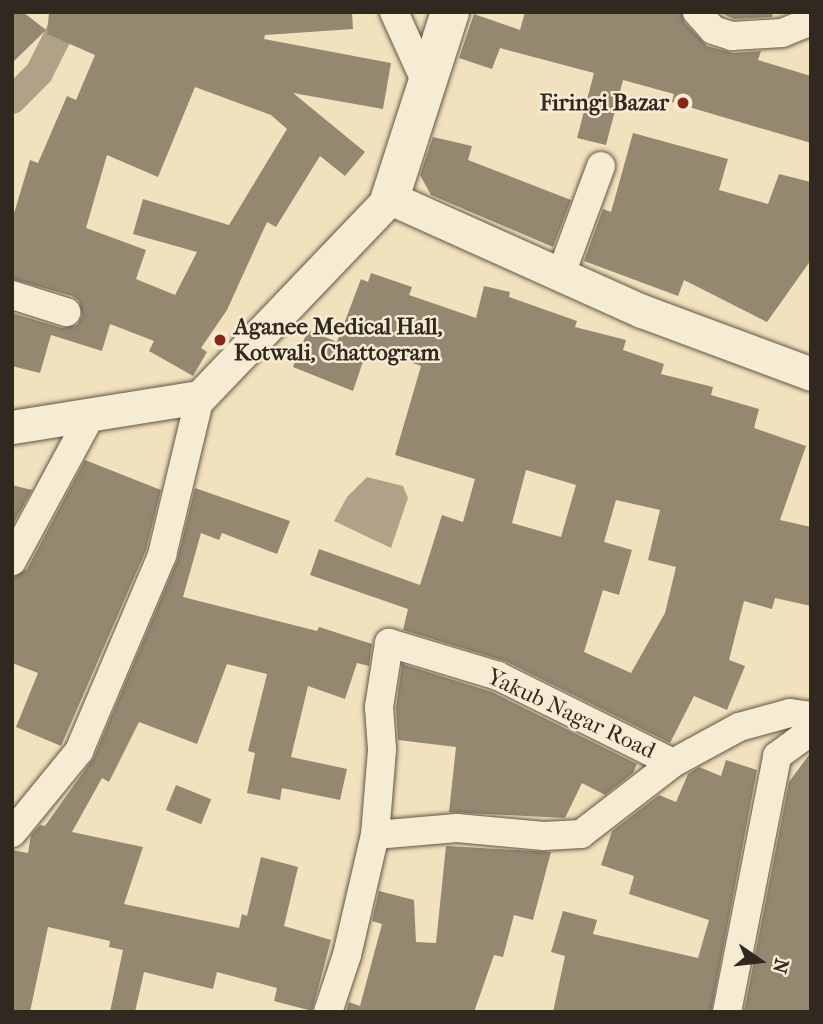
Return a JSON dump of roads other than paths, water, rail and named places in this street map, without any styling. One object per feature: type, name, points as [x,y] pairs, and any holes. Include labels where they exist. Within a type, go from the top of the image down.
[{"type":"main road","points":[[390,198],[450,12]]},
{"type":"street","points":[[394,12],[428,87]]},
{"type":"street","points":[[697,12],[713,30],[732,36],[782,33],[811,20]]},
{"type":"street","points":[[561,274],[601,166]]},
{"type":"street","points":[[12,833],[79,751],[162,555],[200,397],[390,198],[561,274],[811,374]]},
{"type":"street","points":[[12,295],[66,312]]},
{"type":"street","points":[[12,428],[200,397]]},
{"type":"street","points":[[12,561],[90,417]]},
{"type":"street","name":"Yakub Nagar Road","points":[[673,762],[498,676],[389,643],[379,707],[382,749],[375,835],[457,828],[544,836],[581,834],[673,762],[739,727],[790,713],[811,716]]},
{"type":"street","points":[[727,1012],[777,756],[811,731]]},
{"type":"street","points":[[328,1012],[347,955],[375,835]]},
{"type":"waterway","points":[[12,100],[39,73],[70,12]]},
{"type":"place","name":"Firingi Bazar","points":[[683,103]]},
{"type":"place","name":"Aganee Medical Hall, Kotwali, Chattogram","points":[[220,340]]}]
